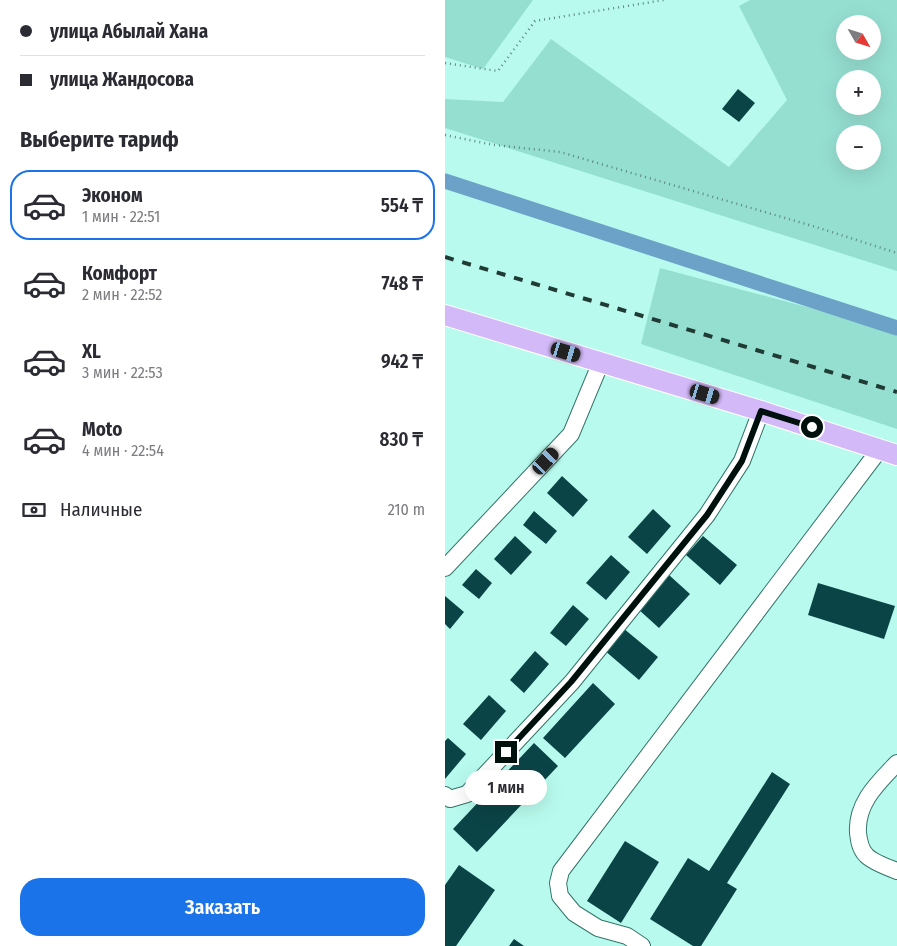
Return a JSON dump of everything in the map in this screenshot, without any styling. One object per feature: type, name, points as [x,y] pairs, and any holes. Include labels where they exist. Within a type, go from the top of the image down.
[{"type":"main road","points":[[445,315],[761,411],[888,452]]},
{"type":"street","points":[[445,568],[571,434],[601,362]]},
{"type":"street","points":[[445,795],[449,799],[467,794],[571,682],[707,515],[742,461],[761,411]]},
{"type":"street","points":[[641,946],[627,936],[598,928],[574,913],[560,896],[559,883],[561,871],[888,452]]},
{"type":"street","points":[[897,764],[870,792],[860,811],[858,828],[859,843],[866,856],[897,871]]},
{"type":"path","points":[[445,63],[498,71],[535,22],[664,0]]},
{"type":"path","points":[[445,135],[495,145],[560,152],[816,227],[897,253]]},
{"type":"green space","points":[[445,0],[533,0],[483,69],[445,57]]},
{"type":"green space","points":[[750,0],[897,0],[897,271],[445,128],[445,99],[503,102],[551,39],[729,167],[787,100],[739,6]]},
{"type":"green space","points":[[660,268],[897,331],[897,429],[641,344]]},
{"type":"building","points":[[738,89],[755,103],[739,122],[722,109]]},
{"type":"building","points":[[562,476],[588,500],[573,517],[547,493]]},
{"type":"building","points":[[653,509],[671,526],[647,554],[628,537]]},
{"type":"building","points":[[534,511],[557,531],[546,544],[523,525]]},
{"type":"building","points":[[515,536],[532,552],[511,575],[494,559]]},
{"type":"building","points":[[703,536],[737,565],[720,585],[686,555]]},
{"type":"building","points":[[611,555],[630,572],[606,600],[586,583]]},
{"type":"building","points":[[476,569],[492,583],[479,599],[462,585]]},
{"type":"building","points":[[669,575],[690,594],[659,628],[638,609]]},
{"type":"building","points":[[818,583],[895,606],[884,639],[808,615]]},
{"type":"building","points":[[445,596],[464,612],[450,629],[445,624]]},
{"type":"building","points":[[573,605],[589,619],[566,646],[550,633]]},
{"type":"building","points":[[623,628],[658,657],[639,680],[604,650]]},
{"type":"building","points":[[535,651],[549,664],[524,693],[510,680]]},
{"type":"building","points":[[593,683],[615,704],[565,758],[543,738]]},
{"type":"building","points":[[489,695],[506,711],[481,740],[463,724]]},
{"type":"building","points":[[448,738],[466,754],[445,779],[445,741]]},
{"type":"building","points":[[534,743],[558,766],[477,852],[453,829]]},
{"type":"building","points":[[772,772],[790,784],[727,883],[737,889],[701,946],[693,946],[650,919],[688,858],[709,871]]},
{"type":"building","points":[[625,841],[659,862],[621,923],[587,901]]},
{"type":"building","points":[[459,865],[495,890],[456,946],[445,946],[445,885]]},
{"type":"building","points":[[514,939],[524,946],[509,946]]},
{"type":"waterway","points":[[445,181],[897,328]]},
{"type":"railway","points":[[445,257],[897,392]]},
{"type":"route","points":[[506,752],[571,682],[707,515],[742,461],[761,411],[812,427]]}]
